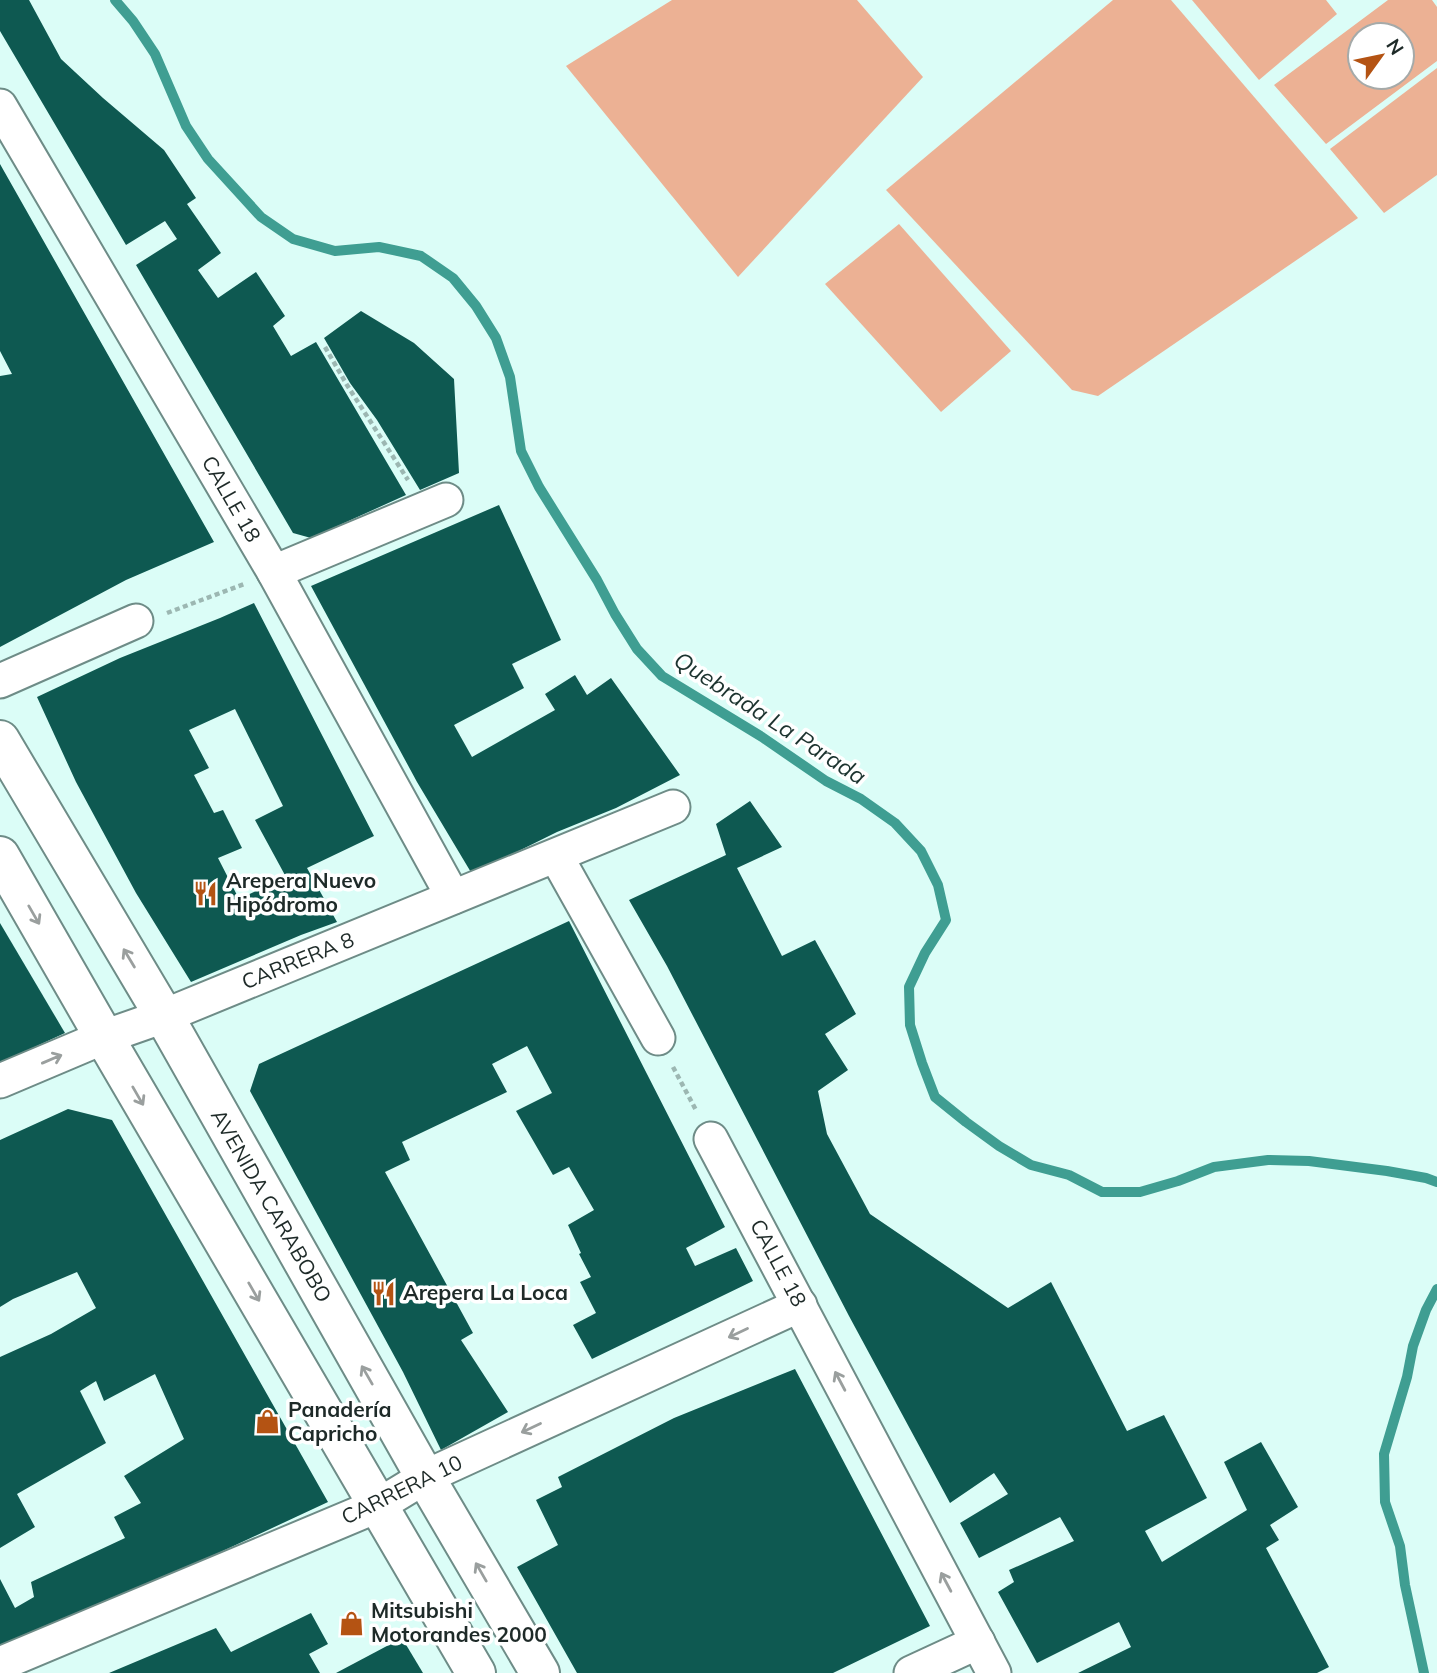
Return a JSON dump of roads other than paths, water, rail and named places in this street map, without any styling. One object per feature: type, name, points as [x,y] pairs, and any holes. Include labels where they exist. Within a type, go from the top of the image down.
[{"type":"main road","name":"AVENIDA CARABOBO","points":[[0,740],[163,1016],[540,1673]]},
{"type":"main road","points":[[0,856],[476,1673]]},
{"type":"street","name":"CALLE 18","points":[[0,106],[274,572],[453,898]]},
{"type":"street","points":[[274,572],[434,505]]},
{"type":"street","points":[[0,681],[136,621]]},
{"type":"street","name":"CARRERA 8","points":[[0,1081],[673,807]]},
{"type":"street","points":[[556,856],[659,1038]]},
{"type":"street","name":"CALLE 18","points":[[711,1139],[994,1673]]},
{"type":"street","name":"CARRERA 10","points":[[0,1664],[379,1505],[425,1476],[800,1305]]},
{"type":"street","points":[[911,1673],[978,1642]]},
{"type":"waterway","name":"Quebrada La Parada","points":[[115,0],[155,54],[186,126],[208,159],[261,217],[293,239],[335,251],[379,247],[421,256],[453,278],[476,306],[496,338],[510,377],[521,451],[539,487],[637,649],[662,676],[762,737],[826,781],[861,799],[895,823],[921,851],[938,885],[946,920],[925,953],[909,987],[910,1025],[935,1097],[999,1146],[1031,1165],[1069,1175],[1102,1192],[1140,1192],[1214,1167],[1268,1160],[1309,1161],[1387,1171],[1437,1182]]},
{"type":"waterway","name":"Quebrada La Parada","points":[[1424,1673],[1405,1585],[1400,1546],[1385,1502],[1384,1454],[1407,1377],[1413,1346],[1437,1289]]},
{"type":"place","name":"Arepera Nuevo Hipódromo","points":[[206,893]]},
{"type":"place","name":"Arepera La Loca","points":[[383,1293]]},
{"type":"place","name":"Panadería Capricho","points":[[268,1422]]},
{"type":"place","name":"Mitsubishi Motorandes 2000","points":[[351,1623]]}]
